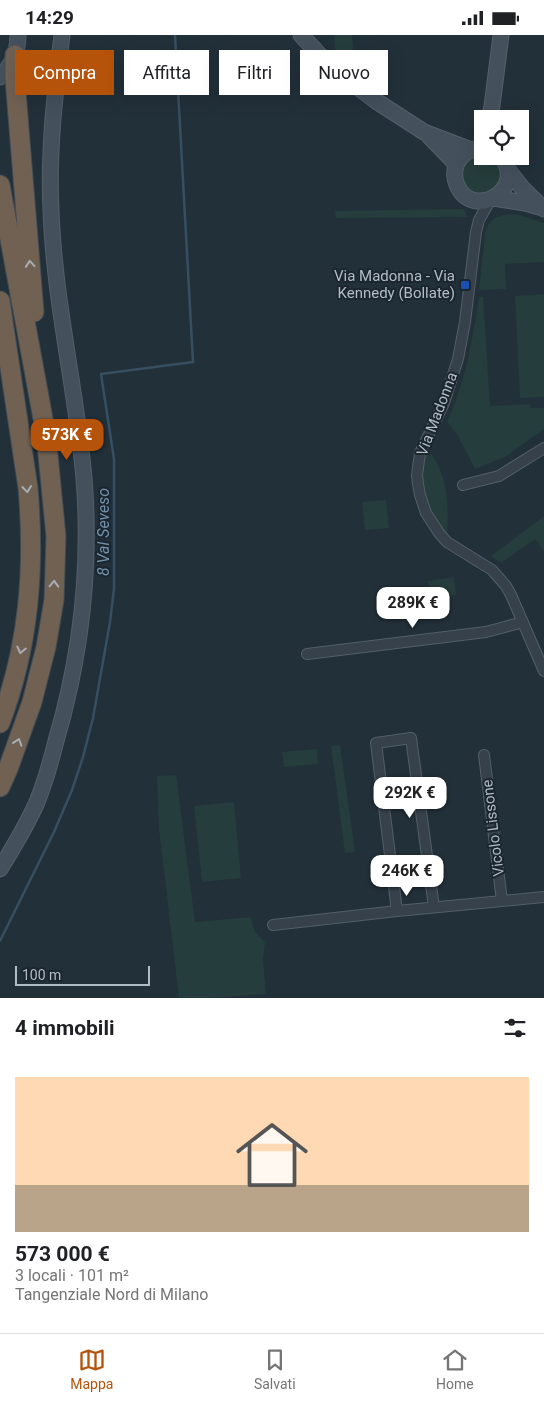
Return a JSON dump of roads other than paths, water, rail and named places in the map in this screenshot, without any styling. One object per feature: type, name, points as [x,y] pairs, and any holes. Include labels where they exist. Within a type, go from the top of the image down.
[{"type":"highway","points":[[0,787],[32,702],[46,647],[54,600],[56,536],[16,95]]},
{"type":"highway","points":[[0,185],[46,435]]},
{"type":"highway","points":[[0,301],[28,488],[31,555],[29,596],[22,647],[0,723]]},
{"type":"highway","points":[[0,356],[20,441]]},
{"type":"main road","points":[[16,50],[18,35]]},
{"type":"main road","points":[[301,35],[334,69],[376,101],[424,131],[456,164]]},
{"type":"main road","points":[[492,110],[500,35]]},
{"type":"main road","points":[[0,869],[11,852],[36,802],[52,755],[64,715],[74,670],[83,593],[86,530],[84,478],[59,294],[50,210],[52,127],[61,42]]},
{"type":"main road","points":[[0,77],[8,68],[15,55]]},
{"type":"main road","points":[[424,131],[474,145]]},
{"type":"main road","points":[[474,148],[463,154],[456,164],[454,174],[459,189],[468,197],[479,201],[492,199],[525,203],[544,209]]},
{"type":"main road","points":[[492,199],[505,188],[508,176],[505,165]]},
{"type":"main road","points":[[507,165],[524,190],[544,209]]},
{"type":"street","name":"Via Madonna","points":[[468,197],[474,213],[476,232]]},
{"type":"street","name":"Via Madonna","points":[[492,199],[479,220],[458,359],[444,403],[420,453],[418,484],[422,505],[432,523],[447,542],[492,570],[512,595],[544,671]]},
{"type":"street","points":[[464,485],[499,476],[544,448]]},
{"type":"street","points":[[307,654],[486,633],[523,622]]},
{"type":"street","points":[[397,911],[376,743],[411,738],[434,907]]},
{"type":"street","name":"Vicolo Lissone","points":[[484,755],[502,901]]},
{"type":"street","points":[[273,925],[544,897]]},
{"type":"waterway","name":"8 Val Seveso","points":[[0,941],[54,832],[72,790],[93,718],[114,589],[114,459],[101,374],[193,362],[175,35]]},
{"type":"place","name":"Via Madonna - Via Kennedy (Bollate)","points":[[465,285]]}]
